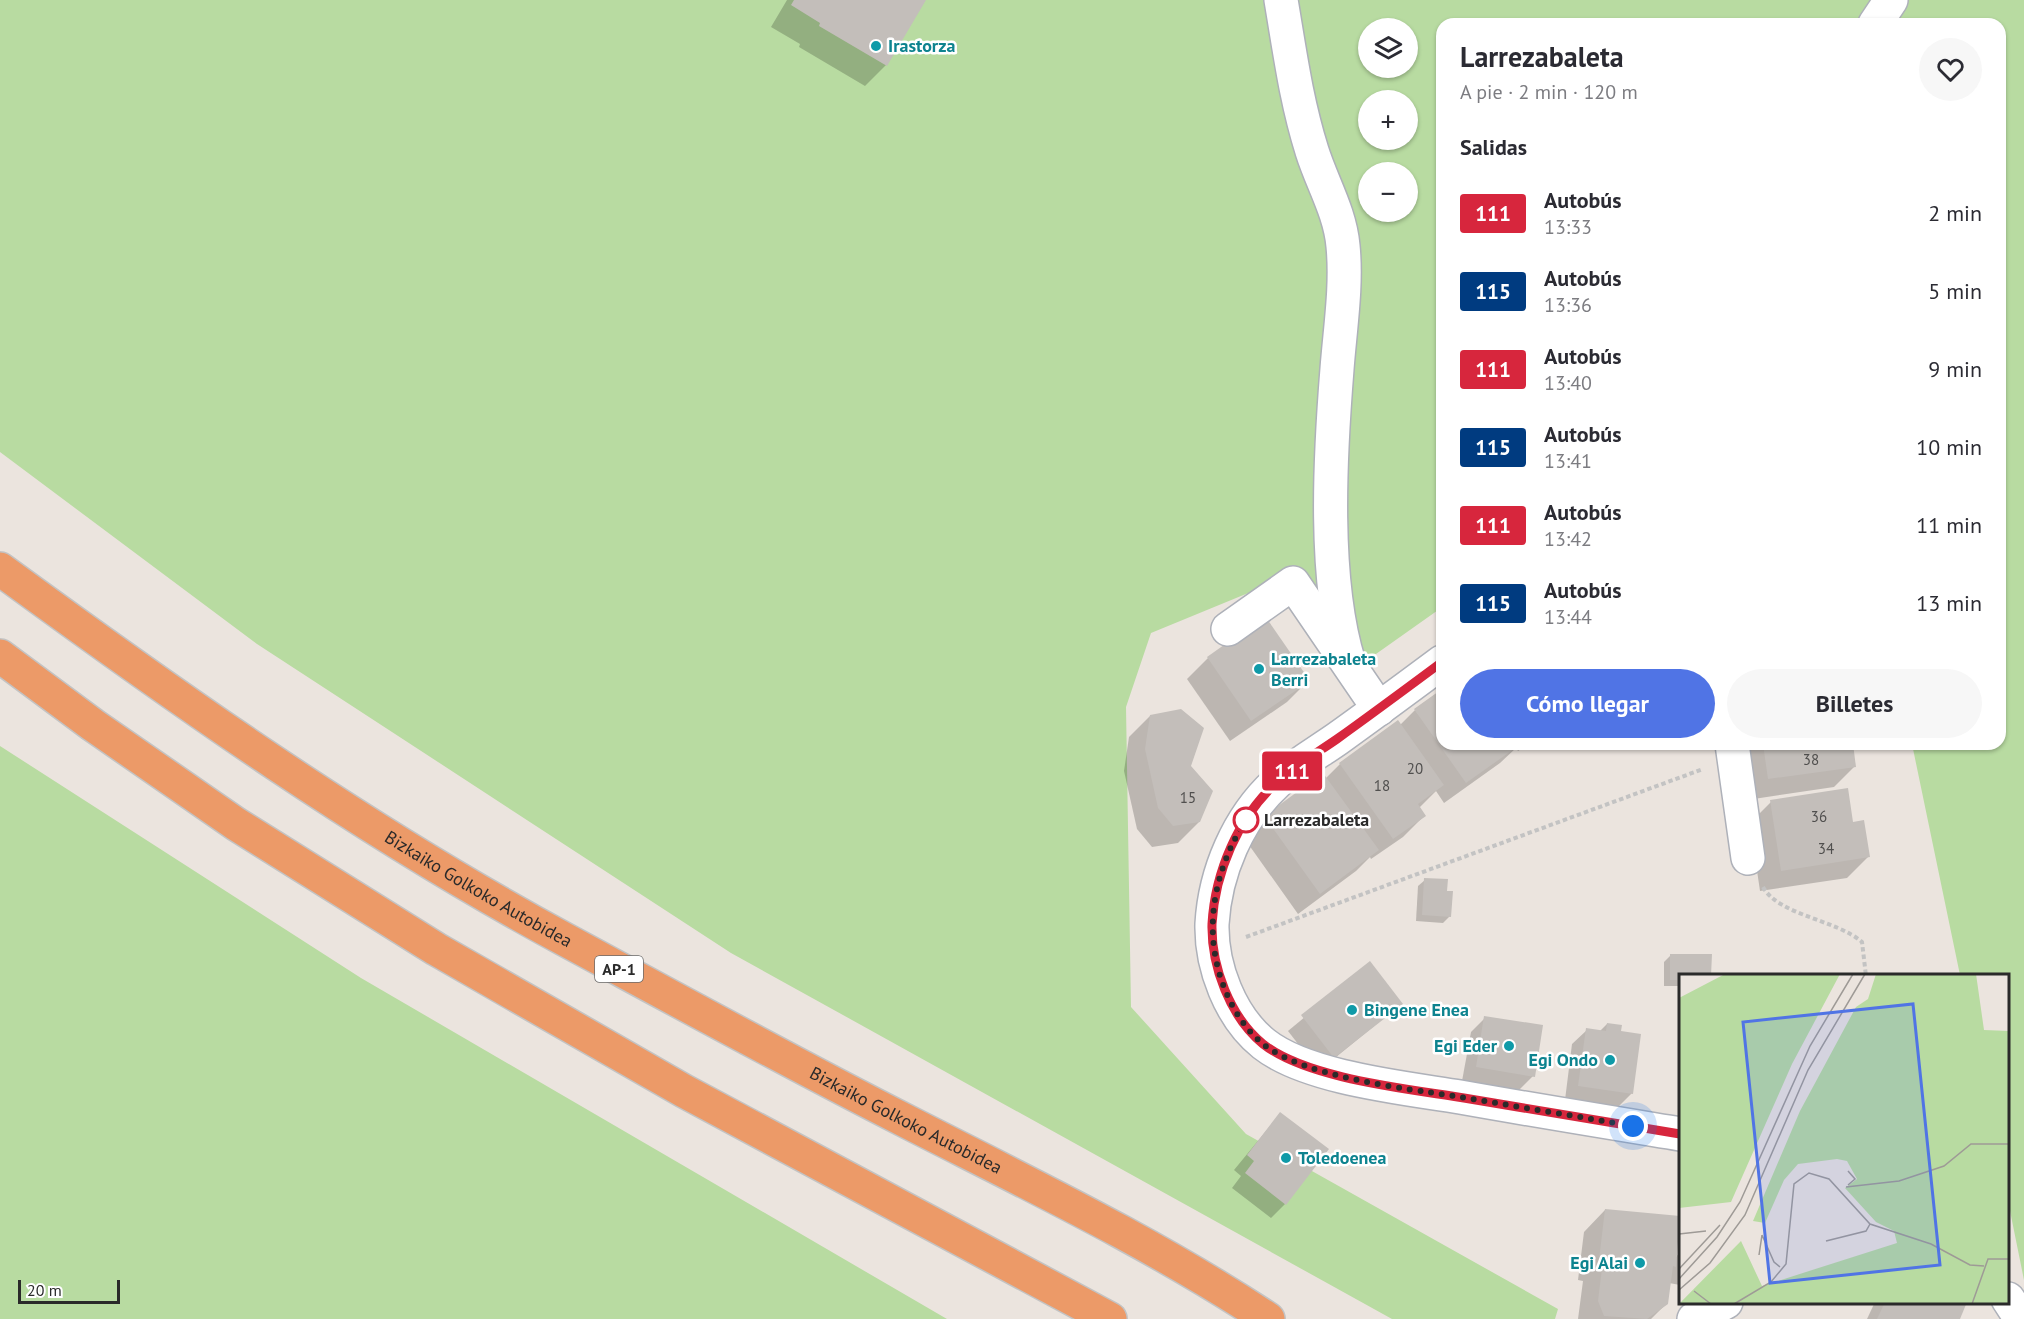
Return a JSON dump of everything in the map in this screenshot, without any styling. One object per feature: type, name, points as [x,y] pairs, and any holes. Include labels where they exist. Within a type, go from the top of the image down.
[{"type":"highway","name":"Bizkaiko Golkoko Autobidea","points":[[0,569],[254,751],[422,859],[560,937],[738,1032],[1119,1230],[1268,1319]]},
{"type":"highway","points":[[0,656],[93,725],[236,824],[436,949],[684,1091],[1110,1319]]},
{"type":"street","points":[[1281,0],[1294,88],[1313,154],[1331,197],[1343,246],[1341,318],[1332,451],[1334,573],[1340,636],[1348,663]]},
{"type":"street","points":[[1879,18],[1891,0]]},
{"type":"street","points":[[1228,629],[1293,583],[1379,709]]},
{"type":"street","points":[[1436,666],[1276,782],[1253,809],[1235,838],[1221,872],[1213,908],[1214,949],[1229,998],[1244,1024],[1263,1044],[1284,1057],[1350,1079],[1679,1134]]},
{"type":"street","points":[[1733,751],[1748,858]]},
{"type":"street","points":[[2009,1302],[2021,1319]]},
{"type":"street","points":[[1694,1319],[1722,1304]]},
{"type":"path","points":[[1214,949],[1733,751]]},
{"type":"path","points":[[1748,858],[1766,891],[1785,906],[1851,932],[1862,942],[1866,974]]},
{"type":"green space","points":[[0,0],[2024,0],[2024,1280],[2009,1206],[2009,974],[1960,974],[1913,750],[2006,750],[2006,18],[1436,18],[1436,612],[1359,666],[1302,571],[1151,633],[1126,707],[1131,1007],[1246,1134],[1558,1309],[1555,1319],[1392,1319],[731,953],[257,644],[0,452]]},
{"type":"green space","points":[[0,746],[361,978],[947,1319],[0,1319]]},
{"type":"building","name":"Irastorza","points":[[794,0],[926,0],[887,66],[819,26],[820,23],[791,5]]},
{"type":"building","name":"Larrezabaleta Berri","points":[[1265,616],[1310,681],[1251,721],[1207,657]]},
{"type":"building","points":[[1436,693],[1436,740],[1414,709]]},
{"type":"building","points":[[1181,709],[1204,728],[1191,766],[1213,791],[1200,822],[1173,826],[1158,808],[1145,749],[1150,715]]},
{"type":"building","points":[[1398,720],[1444,785],[1418,804],[1426,816],[1393,839],[1339,763]]},
{"type":"building","points":[[1443,750],[1513,750],[1466,783]]},
{"type":"building","points":[[1764,750],[1854,750],[1856,767],[1768,779]]},
{"type":"building","points":[[1323,773],[1379,850],[1320,894],[1264,816]]},
{"type":"building","points":[[1848,788],[1853,822],[1864,820],[1870,857],[1781,871],[1770,800]]},
{"type":"building","points":[[1424,878],[1448,879],[1447,891],[1453,891],[1451,917],[1422,915]]},
{"type":"building","points":[[1670,954],[1712,954],[1711,974],[1679,974],[1679,980],[1670,980]]},
{"type":"building","name":"Bingene Enea","points":[[1370,961],[1403,1004],[1334,1058],[1301,1015]]},
{"type":"building","name":"Egi Eder","points":[[1484,1016],[1543,1025],[1535,1077],[1476,1067]]},
{"type":"building","name":"Egi Ondo","points":[[1607,1023],[1622,1025],[1621,1031],[1641,1034],[1633,1094],[1578,1086],[1586,1028],[1606,1031]]},
{"type":"building","name":"Toledoenea","points":[[1280,1112],[1329,1149],[1286,1205],[1245,1173],[1254,1161],[1247,1155]]},
{"type":"building","name":"Egi Alai","points":[[1605,1209],[1679,1216],[1676,1267],[1673,1266],[1668,1304],[1647,1319],[1604,1316],[1598,1301],[1603,1260],[1599,1260]]},
{"type":"building","points":[[1884,1304],[1966,1304],[1960,1319],[1877,1319]]},
{"type":"bus line","name":"111","points":[[1436,666],[1276,782],[1253,809],[1235,838],[1221,872],[1213,908],[1212,936],[1217,965],[1229,998],[1244,1024],[1263,1044],[1284,1057],[1350,1079],[1679,1134]]},
{"type":"place","name":"Irastorza","points":[[876,46]]},
{"type":"place","name":"Larrezabaleta Berri","points":[[1259,669]]},
{"type":"place","name":"Larrezabaleta","points":[[1246,820]]},
{"type":"place","name":"Bingene Enea","points":[[1352,1010]]},
{"type":"place","name":"Egi Eder","points":[[1509,1046]]},
{"type":"place","name":"Egi Ondo","points":[[1610,1060]]},
{"type":"place","name":"Toledoenea","points":[[1286,1158]]},
{"type":"place","name":"Egi Alai","points":[[1640,1263]]},
{"type":"route","points":[[1246,820],[1235,838],[1221,872],[1213,908],[1212,936],[1217,965],[1229,998],[1244,1024],[1263,1044],[1284,1057],[1350,1079],[1633,1126]]}]
